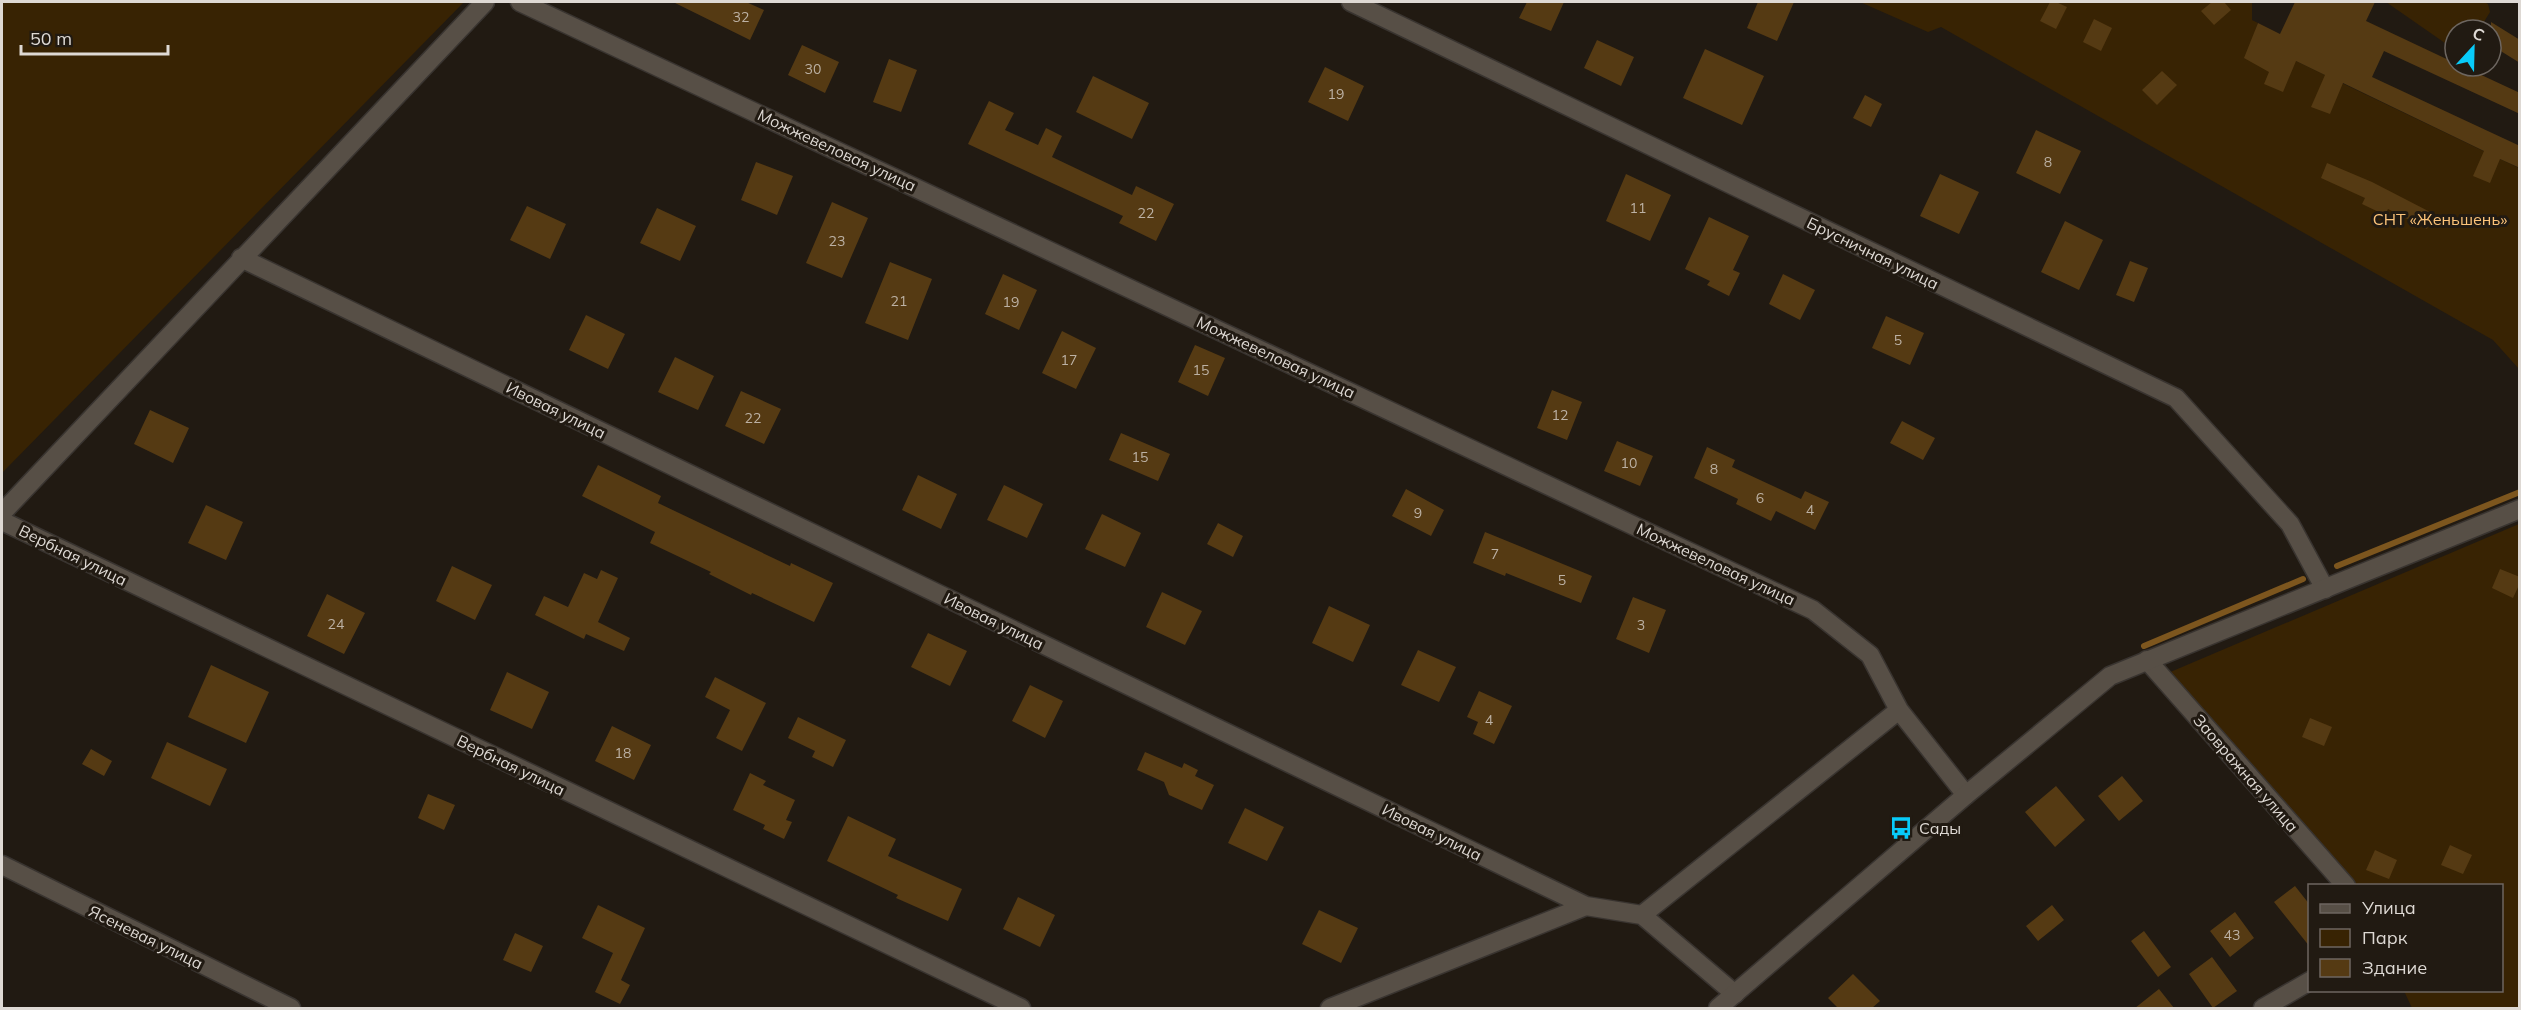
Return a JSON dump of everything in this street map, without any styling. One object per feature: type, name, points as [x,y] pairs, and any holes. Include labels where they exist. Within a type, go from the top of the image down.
[{"type":"street","points":[[2,513],[485,2]]},
{"type":"street","name":"Можжевеловая улица","points":[[520,2],[1814,610],[1870,655],[1899,710],[1966,795]]},
{"type":"street","name":"Брусничная улица","points":[[1350,2],[2176,398],[2290,524],[2325,589]]},
{"type":"street","name":"Ивовая улица","points":[[241,258],[1586,906],[1642,915]]},
{"type":"street","points":[[1718,1008],[2109,675],[2520,509]]},
{"type":"street","name":"Вербная улица","points":[[2,521],[1021,1008]]},
{"type":"street","name":"Заовражная улица","points":[[2147,660],[2345,884]]},
{"type":"street","points":[[1735,993],[1642,915],[1899,710]]},
{"type":"street","name":"Ясеневая улица","points":[[2,865],[291,1008]]},
{"type":"street","points":[[1330,1008],[1586,906]]},
{"type":"street","points":[[2263,1008],[2308,982]]},
{"type":"green space","points":[[2,2],[464,2],[2,473]]},
{"type":"green space","name":"СНТ «Женьшень»","points":[[1860,2],[2252,2],[2252,20],[2258,23],[2252,40],[2519,168],[2519,369],[2493,340],[1941,27],[1928,32]]},
{"type":"green space","points":[[2386,2],[2484,2],[2488,4],[2490,12],[2486,18],[2443,18],[2443,42]]},
{"type":"green space","points":[[2519,524],[2519,1008],[2412,1008],[2404,992],[2503,992],[2503,884],[2353,884],[2168,673]]},
{"type":"building","points":[[673,2],[746,2],[764,10],[750,40]]},
{"type":"building","points":[[1527,2],[1564,2],[1551,31],[1519,18]]},
{"type":"building","points":[[1758,2],[1794,2],[1777,41],[1747,28]]},
{"type":"building","points":[[2050,2],[2067,7],[2056,29],[2040,21]]},
{"type":"building","points":[[2212,2],[2224,2],[2231,10],[2214,25],[2201,11]]},
{"type":"building","points":[[2295,2],[2375,2],[2366,21],[2443,57],[2443,78],[2488,78],[2520,93],[2520,114],[2384,51],[2372,77],[2520,146],[2520,168],[2500,159],[2490,183],[2473,176],[2484,151],[2343,83],[2330,114],[2311,107],[2325,75],[2296,61],[2283,92],[2264,84],[2269,72],[2244,58],[2258,23],[2280,34]]},
{"type":"building","points":[[2094,19],[2112,28],[2101,51],[2083,42]]},
{"type":"building","points":[[2503,29],[2520,40],[2520,63],[2503,52]]},
{"type":"building","points":[[1597,40],[1634,57],[1621,86],[1584,68]]},
{"type":"building","points":[[802,45],[839,62],[825,93],[788,75]]},
{"type":"building","points":[[1705,49],[1764,76],[1742,125],[1683,98]]},
{"type":"building","points":[[889,59],[917,70],[901,112],[873,102]]},
{"type":"building","points":[[1325,67],[1364,86],[1348,121],[1308,102]]},
{"type":"building","points":[[2162,71],[2177,85],[2157,105],[2142,90]]},
{"type":"building","points":[[1093,76],[1149,103],[1132,139],[1076,112]]},
{"type":"building","points":[[1865,95],[1882,104],[1871,127],[1853,118]]},
{"type":"building","points":[[989,101],[1014,113],[1005,130],[1038,145],[1046,128],[1062,136],[1052,157],[1132,195],[1136,186],[1174,204],[1156,241],[1119,223],[1123,216],[968,144]]},
{"type":"building","points":[[2036,130],[2081,151],[2060,194],[2016,173]]},
{"type":"building","points":[[756,162],[793,176],[777,215],[741,200]]},
{"type":"building","points":[[2327,163],[2372,182],[2434,214],[2427,229],[2388,209],[2385,215],[2362,204],[2365,198],[2321,178]]},
{"type":"building","points":[[1626,174],[1671,195],[1650,241],[1606,221]]},
{"type":"building","points":[[1940,174],[1979,192],[1959,234],[1920,216]]},
{"type":"building","points":[[832,202],[868,218],[842,278],[806,263]]},
{"type":"building","points":[[527,206],[566,224],[550,259],[510,240]]},
{"type":"building","points":[[657,208],[696,226],[680,261],[640,243]]},
{"type":"building","points":[[1709,217],[1749,236],[1733,270],[1740,273],[1729,296],[1707,285],[1710,281],[1685,269]]},
{"type":"building","points":[[2065,221],[2103,240],[2079,290],[2041,272]]},
{"type":"building","points":[[2130,261],[2148,268],[2134,302],[2116,295]]},
{"type":"building","points":[[890,262],[932,279],[908,340],[865,323]]},
{"type":"building","points":[[1003,274],[1037,290],[1019,330],[985,314]]},
{"type":"building","points":[[1783,274],[1815,290],[1800,320],[1769,304]]},
{"type":"building","points":[[586,315],[625,334],[608,369],[569,350]]},
{"type":"building","points":[[1886,316],[1924,333],[1910,365],[1872,348]]},
{"type":"building","points":[[1062,331],[1096,348],[1076,389],[1042,373]]},
{"type":"building","points":[[1195,345],[1225,358],[1208,396],[1178,382]]},
{"type":"building","points":[[675,357],[714,376],[698,410],[658,392]]},
{"type":"building","points":[[1552,390],[1582,402],[1567,440],[1537,428]]},
{"type":"building","points":[[741,391],[781,409],[764,444],[725,426]]},
{"type":"building","points":[[150,410],[189,428],[173,463],[134,444]]},
{"type":"building","points":[[1902,421],[1935,438],[1923,460],[1890,443]]},
{"type":"building","points":[[1121,433],[1170,454],[1158,481],[1109,460]]},
{"type":"building","points":[[1617,441],[1653,456],[1640,486],[1604,471]]},
{"type":"building","points":[[1707,447],[1735,460],[1732,467],[1801,499],[1805,491],[1829,502],[1815,530],[1776,511],[1771,521],[1736,504],[1738,499],[1694,478]]},
{"type":"building","points":[[598,465],[661,496],[658,503],[790,566],[791,563],[833,583],[814,622],[752,593],[751,595],[709,574],[711,572],[650,543],[655,532],[582,496]]},
{"type":"building","points":[[918,475],[957,494],[941,529],[902,510]]},
{"type":"building","points":[[1004,485],[1043,504],[1027,538],[987,520]]},
{"type":"building","points":[[1406,489],[1444,510],[1431,536],[1392,516]]},
{"type":"building","points":[[206,505],[243,522],[226,560],[188,543]]},
{"type":"building","points":[[1102,514],[1141,533],[1125,567],[1085,549]]},
{"type":"building","points":[[1218,523],[1243,536],[1233,557],[1207,544]]},
{"type":"building","points":[[1485,532],[1592,576],[1581,603],[1506,573],[1505,576],[1473,563]]},
{"type":"building","points":[[452,566],[492,585],[475,620],[436,601]]},
{"type":"building","points":[[2500,569],[2520,577],[2520,583],[2513,598],[2492,588]]},
{"type":"building","points":[[601,570],[618,578],[598,622],[630,638],[624,651],[586,634],[584,639],[535,615],[544,596],[568,607],[584,573],[597,579]]},
{"type":"building","points":[[1162,592],[1202,611],[1185,645],[1146,627]]},
{"type":"building","points":[[327,594],[365,613],[344,654],[307,636]]},
{"type":"building","points":[[1633,597],[1666,610],[1649,653],[1616,639]]},
{"type":"building","points":[[1329,606],[1370,625],[1353,662],[1312,643]]},
{"type":"building","points":[[928,633],[967,651],[950,686],[911,667]]},
{"type":"building","points":[[1418,650],[1456,667],[1439,702],[1401,685]]},
{"type":"building","points":[[211,665],[269,692],[246,743],[188,717]]},
{"type":"building","points":[[507,672],[549,692],[532,729],[490,710]]},
{"type":"building","points":[[715,677],[766,703],[742,751],[716,738],[730,710],[705,697]]},
{"type":"building","points":[[1030,685],[1063,701],[1045,738],[1012,721]]},
{"type":"building","points":[[1479,691],[1512,706],[1494,744],[1473,734],[1478,722],[1467,717]]},
{"type":"building","points":[[798,717],[846,740],[833,767],[812,757],[815,751],[788,738]]},
{"type":"building","points":[[2310,718],[2332,727],[2324,746],[2302,737]]},
{"type":"building","points":[[612,726],[651,745],[634,780],[595,761]]},
{"type":"building","points":[[167,742],[227,769],[210,806],[151,778]]},
{"type":"building","points":[[91,749],[112,761],[104,776],[82,764]]},
{"type":"building","points":[[1145,752],[1182,768],[1184,763],[1198,770],[1195,776],[1214,785],[1202,810],[1169,795],[1164,782],[1137,770]]},
{"type":"building","points":[[750,773],[766,781],[763,785],[795,800],[786,820],[792,822],[784,839],[763,829],[765,825],[733,810]]},
{"type":"building","points":[[2122,776],[2143,801],[2119,821],[2098,796]]},
{"type":"building","points":[[2056,786],[2085,820],[2055,847],[2025,812]]},
{"type":"building","points":[[428,794],[455,805],[444,830],[418,818]]},
{"type":"building","points":[[1245,808],[1284,827],[1267,861],[1228,843]]},
{"type":"building","points":[[848,816],[896,839],[888,856],[962,889],[948,921],[896,898],[898,895],[827,861]]},
{"type":"building","points":[[2450,845],[2472,855],[2463,874],[2441,865]]},
{"type":"building","points":[[2375,850],[2397,860],[2389,879],[2366,870]]},
{"type":"building","points":[[2295,886],[2308,902],[2308,944],[2274,902]]},
{"type":"building","points":[[1018,897],[1055,915],[1040,947],[1003,929]]},
{"type":"building","points":[[598,905],[645,928],[621,980],[630,985],[620,1004],[595,992],[613,953],[582,938]]},
{"type":"building","points":[[2052,905],[2064,920],[2038,941],[2026,926]]},
{"type":"building","points":[[1319,910],[1358,928],[1341,963],[1302,944]]},
{"type":"building","points":[[2235,912],[2254,938],[2230,957],[2210,931]]},
{"type":"building","points":[[2144,931],[2171,967],[2158,977],[2131,941]]},
{"type":"building","points":[[515,933],[543,946],[531,972],[503,960]]},
{"type":"building","points":[[2212,957],[2237,991],[2213,1008],[2189,974]]},
{"type":"building","points":[[1853,974],[1880,1001],[1872,1008],[1838,1008],[1828,998]]},
{"type":"building","points":[[2159,989],[2174,1008],[2135,1008]]},
{"type":"waterway","points":[[2337,566],[2520,492]]},
{"type":"waterway","points":[[2144,646],[2303,579]]},
{"type":"place","name":"Сады","points":[[1901,828]]}]
